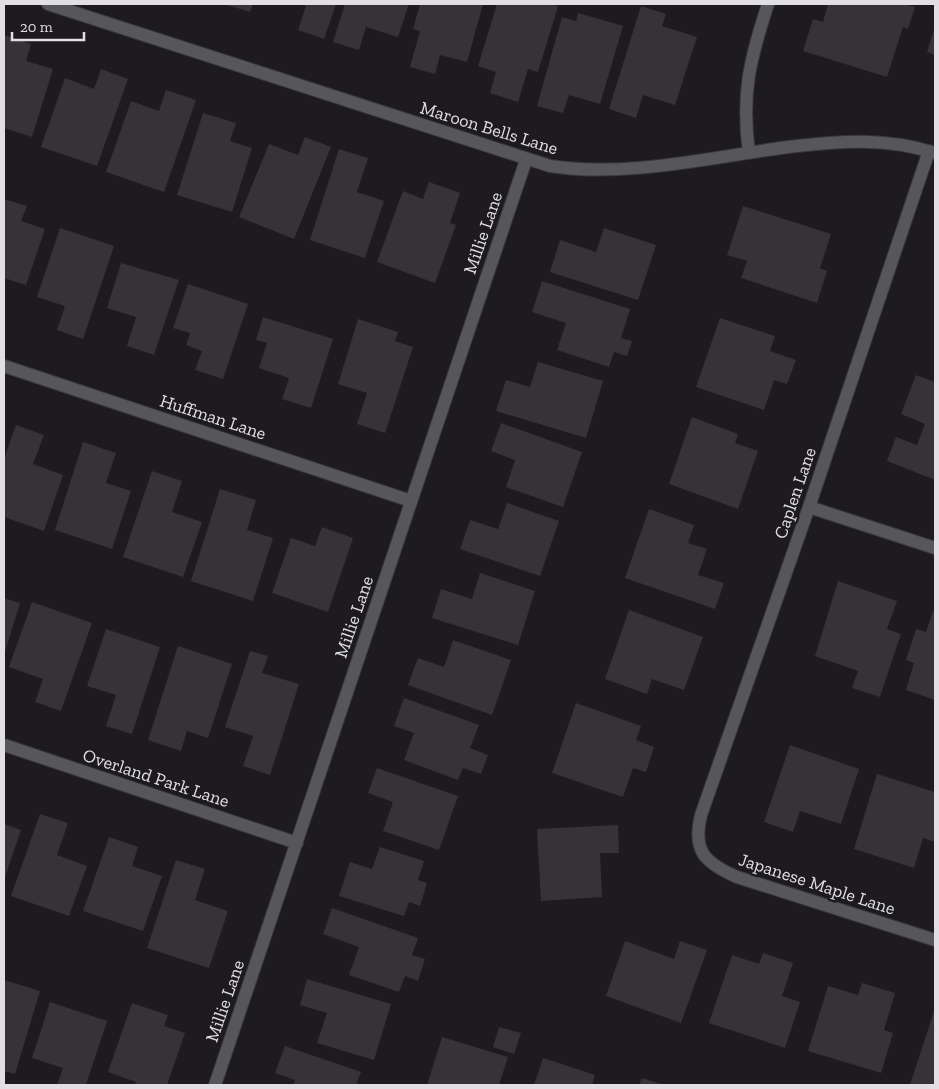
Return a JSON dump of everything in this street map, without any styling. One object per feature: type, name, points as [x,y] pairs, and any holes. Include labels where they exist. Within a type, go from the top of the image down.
[{"type":"street","name":"Maroon Bells Lane","points":[[48,4],[526,160],[550,166],[600,171],[857,140],[888,142],[932,152]]},
{"type":"street","points":[[749,152],[745,113],[746,88],[750,63],[768,4]]},
{"type":"street","name":"Caplen Lane","points":[[699,846],[696,838],[701,815],[932,152]]},
{"type":"street","name":"Millie Lane","points":[[215,1085],[526,160]]},
{"type":"street","name":"Huffman Lane","points":[[4,366],[411,501]]},
{"type":"street","points":[[809,507],[935,548]]},
{"type":"street","name":"Overland Park Lane","points":[[4,745],[297,843]]},
{"type":"street","name":"Japanese Maple Lane","points":[[699,846],[712,864],[737,877],[935,940]]},
{"type":"building","points":[[224,4],[253,4],[250,12]]},
{"type":"building","points":[[301,4],[336,4],[324,39],[298,30],[306,6]]},
{"type":"building","points":[[345,4],[409,4],[398,37],[366,27],[359,50],[333,42]]},
{"type":"building","points":[[420,4],[483,4],[467,62],[440,55],[435,74],[410,67],[420,31],[413,29]]},
{"type":"building","points":[[497,4],[550,4],[558,6],[538,72],[528,69],[518,102],[490,93],[496,72],[478,66]]},
{"type":"building","points":[[828,4],[904,4],[915,7],[908,29],[903,27],[887,77],[803,51],[813,19],[823,22]]},
{"type":"building","points":[[641,6],[666,14],[662,26],[697,37],[675,105],[643,95],[636,118],[609,109]]},
{"type":"building","points":[[578,13],[623,26],[600,104],[569,95],[563,113],[537,106],[562,17],[576,21]]},
{"type":"building","points":[[935,27],[935,55],[927,52]]},
{"type":"building","points":[[4,35],[31,44],[26,61],[53,69],[32,137],[4,128]]},
{"type":"building","points":[[101,69],[128,79],[97,166],[41,147],[65,78],[94,89]]},
{"type":"building","points":[[166,90],[196,100],[164,192],[106,172],[131,101],[159,111]]},
{"type":"building","points":[[203,113],[236,123],[230,141],[252,148],[232,212],[177,195]]},
{"type":"building","points":[[305,137],[331,147],[294,239],[239,217],[269,144],[298,155]]},
{"type":"building","points":[[339,149],[368,158],[357,192],[384,201],[365,258],[310,240]]},
{"type":"building","points":[[429,182],[460,193],[450,223],[456,225],[435,283],[377,262],[403,191],[423,199]]},
{"type":"building","points":[[4,199],[27,206],[21,221],[45,229],[26,285],[4,278]]},
{"type":"building","points":[[743,206],[831,234],[820,268],[827,271],[817,303],[741,278],[747,261],[727,255]]},
{"type":"building","points":[[60,228],[114,246],[83,339],[57,330],[65,306],[37,297]]},
{"type":"building","points":[[604,228],[656,245],[638,300],[550,272],[560,240],[596,252]]},
{"type":"building","points":[[121,263],[179,280],[154,355],[127,346],[136,317],[107,308]]},
{"type":"building","points":[[542,281],[630,309],[621,338],[632,341],[627,356],[614,352],[609,367],[557,350],[566,323],[532,312]]},
{"type":"building","points":[[188,284],[248,304],[223,379],[195,370],[202,351],[186,345],[190,333],[173,328]]},
{"type":"building","points":[[263,317],[333,339],[311,408],[282,399],[289,378],[259,368],[267,343],[256,340]]},
{"type":"building","points":[[720,318],[775,336],[770,351],[796,360],[787,384],[774,380],[764,410],[696,387]]},
{"type":"building","points":[[358,319],[398,332],[395,341],[413,347],[385,433],[357,424],[367,393],[338,384]]},
{"type":"building","points":[[538,362],[603,381],[586,438],[496,411],[506,380],[530,387]]},
{"type":"building","points":[[916,375],[935,382],[935,480],[887,461],[896,437],[917,445],[925,424],[901,414]]},
{"type":"building","points":[[692,417],[738,434],[735,443],[758,451],[738,509],[669,484]]},
{"type":"building","points":[[501,423],[582,452],[563,507],[506,487],[515,460],[491,451]]},
{"type":"building","points":[[16,425],[44,435],[33,464],[63,475],[44,531],[4,517],[4,459]]},
{"type":"building","points":[[83,442],[116,453],[106,483],[131,491],[112,549],[55,530]]},
{"type":"building","points":[[152,471],[182,481],[172,512],[202,522],[183,577],[123,557]]},
{"type":"building","points":[[220,489],[256,500],[247,530],[273,538],[253,601],[191,581]]},
{"type":"building","points":[[507,503],[559,521],[540,576],[460,549],[470,520],[498,529]]},
{"type":"building","points":[[649,509],[694,525],[688,543],[707,549],[698,575],[724,583],[715,609],[625,578]]},
{"type":"building","points":[[322,527],[353,538],[328,612],[272,593],[291,538],[315,546]]},
{"type":"building","points":[[480,573],[535,591],[518,645],[432,618],[441,589],[472,599]]},
{"type":"building","points":[[838,581],[897,601],[887,629],[901,634],[880,697],[852,688],[858,671],[815,656]]},
{"type":"building","points":[[4,598],[20,603],[4,655]]},
{"type":"building","points":[[32,602],[92,623],[61,711],[35,702],[43,679],[9,667]]},
{"type":"building","points":[[629,610],[703,637],[684,690],[652,679],[647,694],[605,679]]},
{"type":"building","points":[[933,611],[935,612],[935,700],[906,690],[914,663],[906,660],[916,629],[926,632]]},
{"type":"building","points":[[106,629],[160,647],[132,734],[106,726],[116,695],[87,686]]},
{"type":"building","points":[[453,640],[511,660],[492,715],[408,685],[418,658],[444,667]]},
{"type":"building","points":[[178,646],[232,664],[208,738],[187,731],[181,751],[148,740]]},
{"type":"building","points":[[250,651],[268,656],[262,673],[299,684],[270,775],[243,766],[253,736],[225,727]]},
{"type":"building","points":[[404,698],[479,725],[470,748],[488,755],[481,774],[463,768],[458,780],[404,760],[414,733],[394,726]]},
{"type":"building","points":[[576,703],[641,726],[636,740],[654,747],[646,772],[633,768],[623,797],[552,773]]},
{"type":"building","points":[[790,745],[859,769],[841,824],[800,811],[793,832],[764,822]]},
{"type":"building","points":[[377,768],[458,796],[439,850],[383,831],[393,802],[368,793]]},
{"type":"building","points":[[877,774],[935,792],[935,842],[923,838],[914,868],[854,849]]},
{"type":"building","points":[[40,814],[68,823],[57,855],[87,866],[69,916],[11,896]]},
{"type":"building","points":[[4,824],[21,830],[4,880]]},
{"type":"building","points":[[618,825],[619,853],[600,853],[602,897],[541,901],[537,829]]},
{"type":"building","points":[[109,837],[138,847],[132,866],[162,876],[143,931],[83,911]]},
{"type":"building","points":[[380,847],[424,861],[418,880],[427,883],[420,906],[409,902],[404,916],[339,896],[350,862],[372,869]]},
{"type":"building","points":[[176,860],[205,869],[195,900],[228,911],[209,968],[147,948]]},
{"type":"building","points":[[332,908],[418,938],[412,955],[425,959],[418,981],[405,976],[399,992],[349,975],[359,947],[323,934]]},
{"type":"building","points":[[625,941],[674,959],[680,941],[707,950],[681,1023],[606,996]]},
{"type":"building","points":[[763,953],[793,963],[782,996],[800,1002],[785,1048],[709,1023],[732,955],[759,964]]},
{"type":"building","points":[[307,979],[391,1004],[374,1060],[317,1043],[327,1013],[300,1005]]},
{"type":"building","points":[[4,980],[40,991],[15,1074],[4,1071]]},
{"type":"building","points":[[862,983],[895,993],[884,1030],[893,1033],[881,1073],[808,1051],[828,986],[858,995]]},
{"type":"building","points":[[50,1002],[107,1021],[86,1085],[57,1085],[63,1068],[32,1058]]},
{"type":"building","points":[[132,1003],[168,1015],[164,1026],[185,1033],[167,1085],[134,1085],[136,1082],[108,1072]]},
{"type":"building","points":[[935,1008],[935,1085],[910,1085]]},
{"type":"building","points":[[499,1027],[521,1033],[514,1054],[493,1047]]},
{"type":"building","points":[[442,1037],[508,1057],[499,1085],[427,1085]]},
{"type":"building","points":[[285,1046],[361,1072],[356,1085],[293,1085],[295,1080],[275,1073]]},
{"type":"building","points":[[543,1058],[595,1075],[592,1085],[534,1085]]},
{"type":"building","points":[[642,1078],[664,1085],[639,1085]]}]
